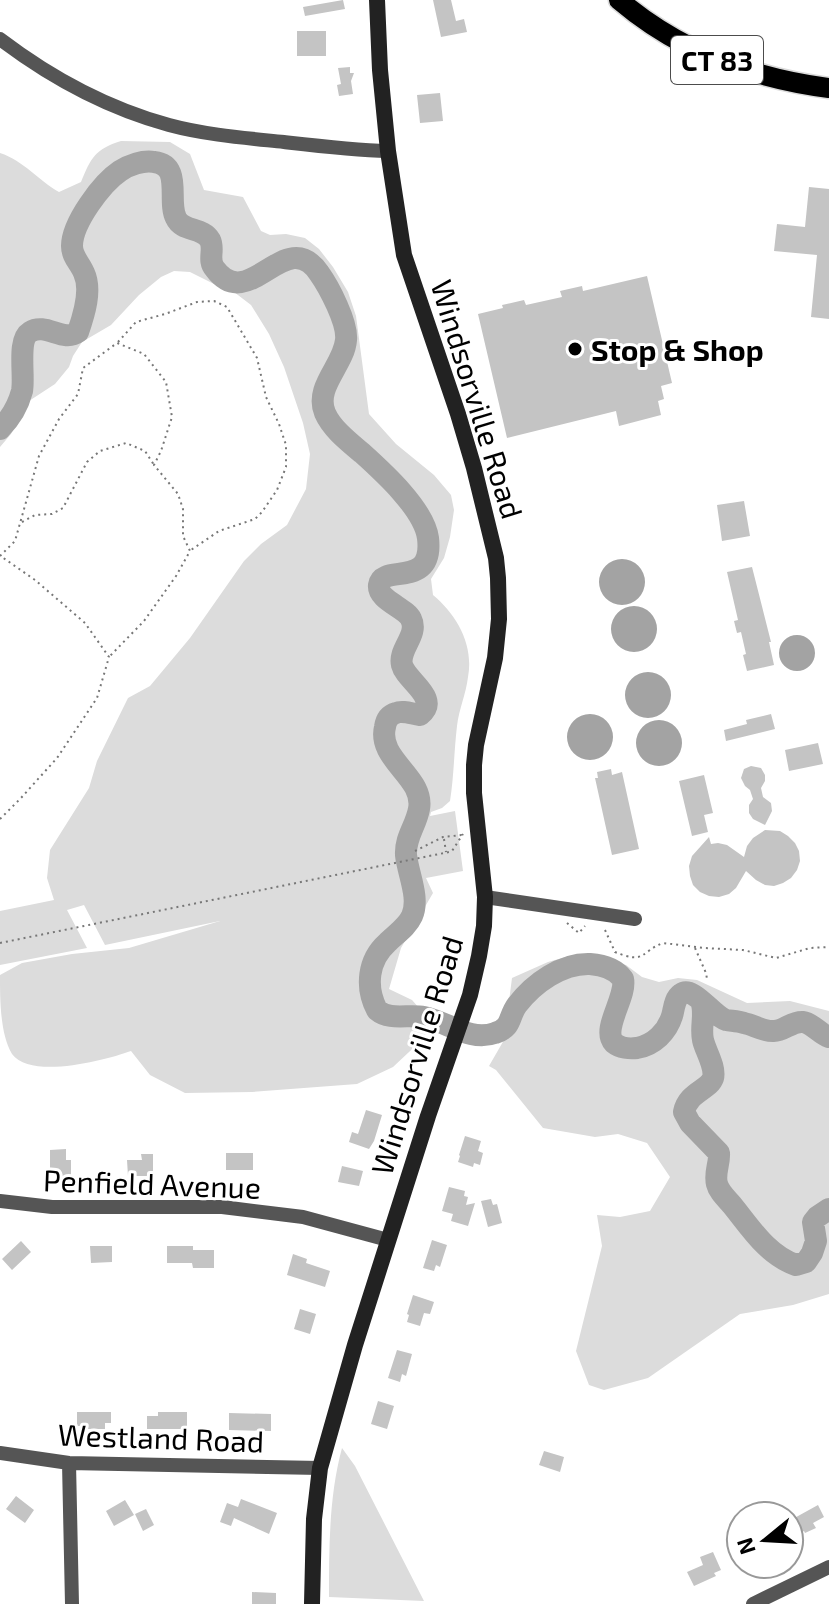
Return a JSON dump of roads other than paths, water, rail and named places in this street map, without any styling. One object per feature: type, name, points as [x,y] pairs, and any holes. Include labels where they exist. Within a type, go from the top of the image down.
[{"type":"main road","name":"Windsorville Road","points":[[312,1604],[314,1519],[320,1468],[355,1345],[463,1017],[479,956],[485,897],[474,765],[495,658],[499,619],[496,558],[474,468],[404,255],[388,151],[377,0]]},
{"type":"main road","name":"CT 83","points":[[619,0],[653,25],[710,58],[752,73],[829,88]]},
{"type":"street","points":[[0,39],[51,75],[108,103],[168,125],[244,138],[388,151]]},
{"type":"street","points":[[485,897],[635,919]]},
{"type":"street","name":"Penfield Avenue","points":[[0,1201],[52,1207],[222,1207],[303,1217],[388,1240]]},
{"type":"street","name":"Westland Road","points":[[0,1453],[69,1463],[320,1468]]},
{"type":"street","points":[[69,1463],[72,1604]]},
{"type":"street","points":[[753,1604],[829,1567]]},
{"type":"waterway","points":[[0,429],[14,412],[22,391],[26,336],[42,329],[66,335],[78,332],[85,310],[87,287],[84,273],[73,253],[73,237],[82,215],[97,194],[124,169],[150,162],[163,165],[168,170],[176,218],[183,226],[207,236],[213,266],[228,280],[241,282],[254,278],[294,258],[306,261],[328,287],[346,333],[344,349],[323,394],[325,413],[341,435],[381,470],[411,503],[428,538],[428,554],[423,564],[416,570],[382,579],[379,585],[382,595],[411,619],[412,631],[403,653],[402,665],[427,702],[420,715],[396,713],[388,718],[385,727],[384,739],[388,749],[415,787],[419,809],[406,849],[414,909],[407,924],[381,950],[372,966],[371,992],[377,1010],[393,1016],[433,1019],[468,1033],[486,1035],[505,1028],[517,1005],[540,982],[569,967],[590,964],[608,968],[623,979],[610,1030],[614,1043],[622,1047],[643,1046],[659,1037],[670,1022],[677,999],[686,992],[726,1020],[770,1031],[803,1022],[829,1037]]},
{"type":"waterway","points":[[701,1001],[703,1040],[714,1074],[711,1082],[686,1105],[684,1112],[690,1123],[719,1153],[716,1176],[719,1190],[768,1247],[796,1265],[806,1262],[812,1253],[816,1241],[813,1222],[829,1209]]},
{"type":"place","name":"Stop & Shop","points":[[575,349]]}]
